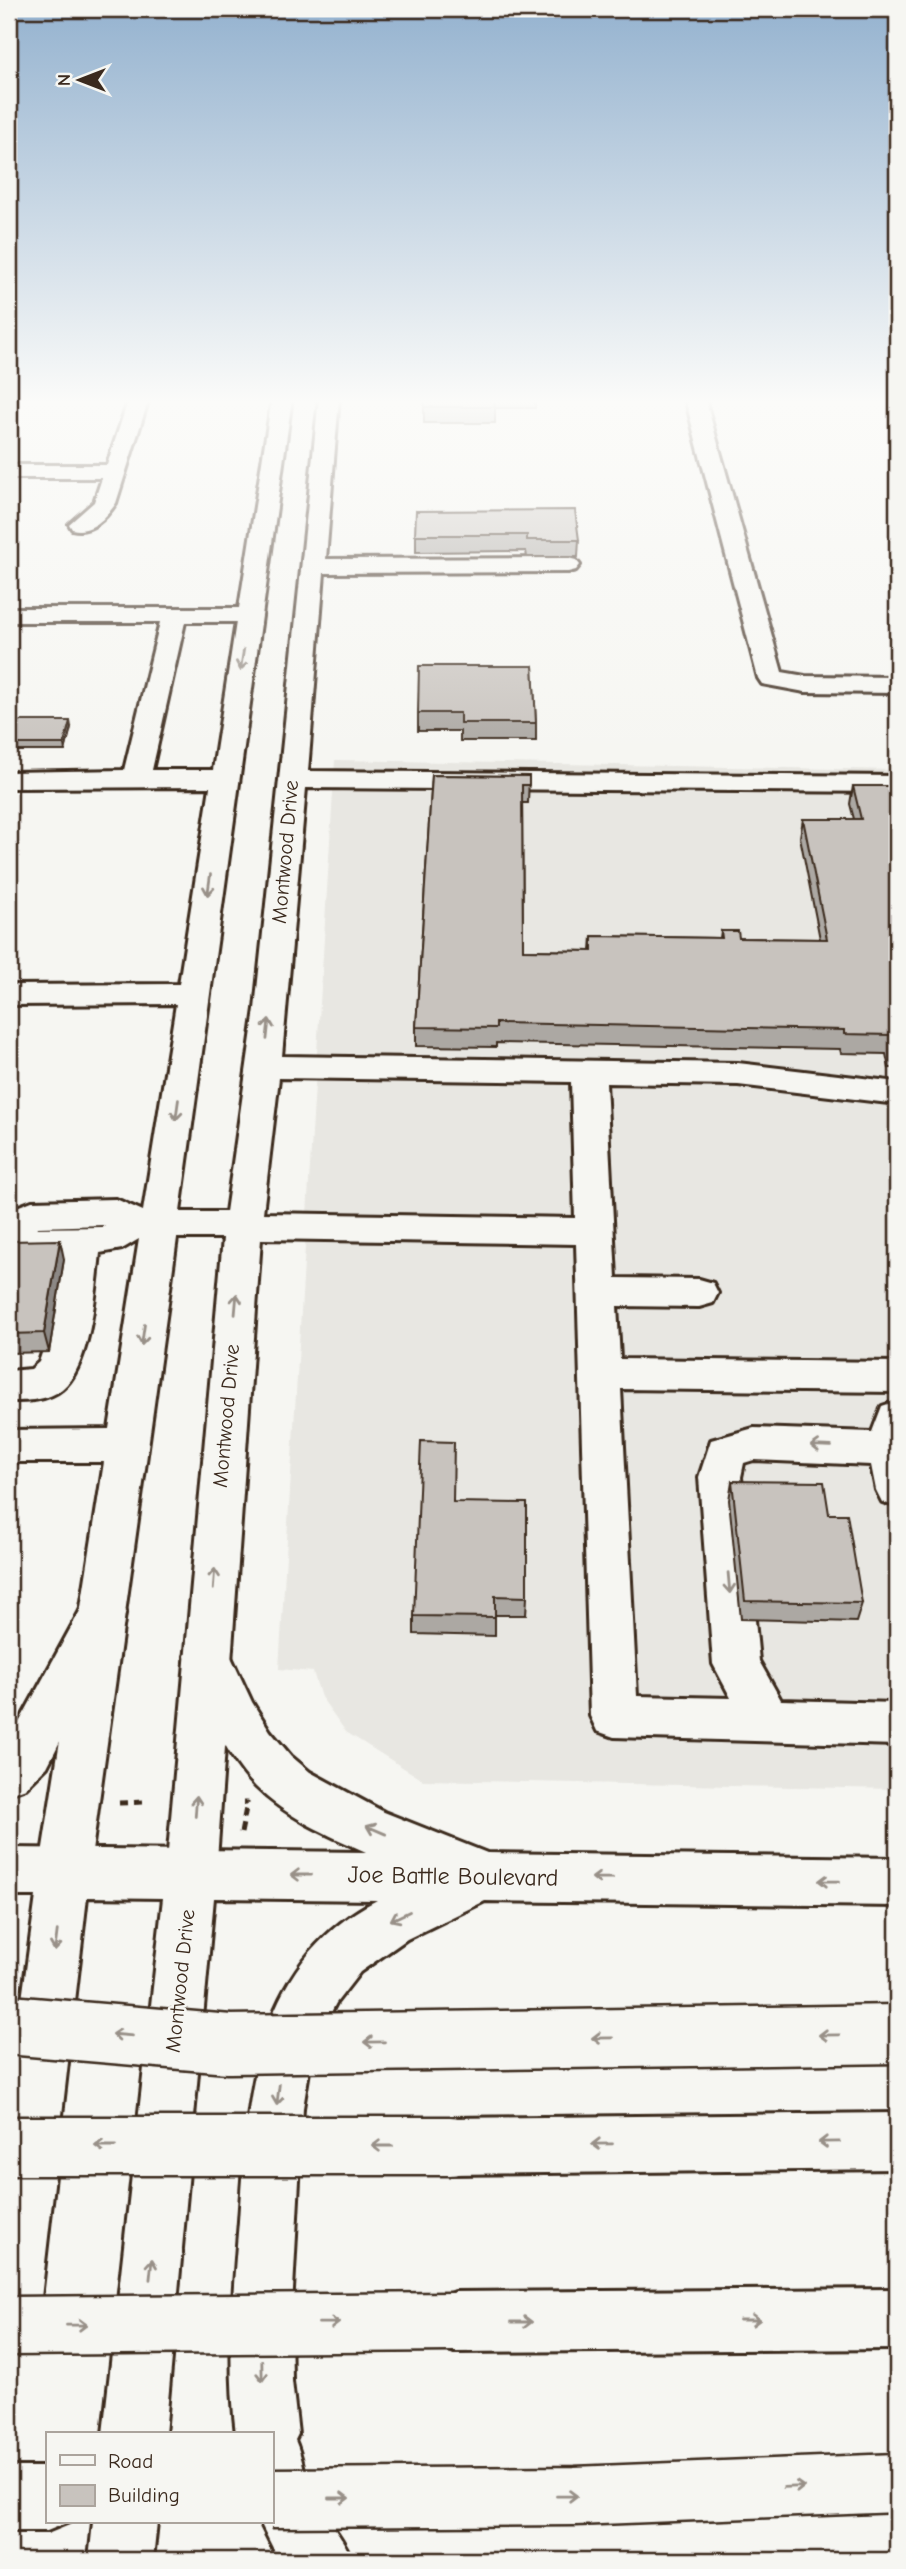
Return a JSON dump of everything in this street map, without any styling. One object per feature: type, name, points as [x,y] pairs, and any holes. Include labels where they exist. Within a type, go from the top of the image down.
[{"type":"main road","points":[[80,524],[89,518]]},
{"type":"main road","points":[[9,2315],[64,1873],[127,1445],[147,1224],[194,994],[264,518]]},
{"type":"main road","name":"Montwood Drive","points":[[134,2432],[191,1874],[243,1224],[264,1067],[317,518]]},
{"type":"main road","points":[[728,518],[771,678],[805,684],[897,685]]},
{"type":"main road","points":[[312,566],[568,565]]},
{"type":"main road","points":[[9,615],[249,615]]},
{"type":"main road","points":[[136,779],[174,615]]},
{"type":"main road","points":[[9,780],[225,778]]},
{"type":"main road","points":[[291,779],[897,784]]},
{"type":"main road","points":[[11,1004],[194,994]]},
{"type":"main road","points":[[264,1067],[738,1074],[897,1093]]},
{"type":"main road","points":[[588,1072],[614,1716],[897,1724]]},
{"type":"main road","points":[[147,1224],[109,1240],[83,1241],[27,1241],[9,1228],[32,1214],[116,1212],[147,1224],[595,1231]]},
{"type":"main road","points":[[9,1386],[32,1386],[52,1376],[64,1353],[83,1241]]},
{"type":"main road","points":[[597,1292],[699,1293]]},
{"type":"main road","points":[[600,1374],[897,1377]]},
{"type":"main road","points":[[767,1720],[736,1664],[720,1477],[726,1452],[754,1444],[894,1452]]},
{"type":"main road","points":[[9,1446],[127,1445]]},
{"type":"main road","points":[[9,1772],[30,1752],[103,1611]]},
{"type":"main road","points":[[208,1656],[237,1721],[274,1772],[320,1806],[484,1877]]},
{"type":"main road","name":"Joe Battle Boulevard","points":[[9,1872],[897,1882]]},
{"type":"main road","points":[[267,2432],[263,2410],[262,2304],[272,2142],[280,2080],[289,2043],[316,1986],[342,1955],[375,1927],[484,1877]]},
{"type":"main road","points":[[9,2025],[229,2044],[897,2034]]},
{"type":"main road","points":[[9,2146],[450,2146],[897,2141]]},
{"type":"main road","points":[[9,2326],[897,2319]]},
{"type":"main road","points":[[273,2467],[278,2492],[305,2544],[320,2560]]},
{"type":"main road","points":[[273,2498],[575,2496],[897,2483]]},
{"type":"main road","points":[[9,2499],[46,2499]]},
{"type":"main road","points":[[121,2560],[125,2524]]},
{"type":"path","points":[[119,1803],[146,1802]]},
{"type":"shaded area","points":[[335,760],[897,770],[897,1789],[423,1780],[346,1732],[321,1697],[313,1672],[279,1669]]},
{"type":"building","points":[[416,518],[576,518],[579,540],[527,540],[527,535],[415,535]]},
{"type":"building","points":[[419,666],[533,666],[536,723],[460,723],[460,713],[418,713]]},
{"type":"building","points":[[9,721],[70,721],[64,744],[9,744]]},
{"type":"building","points":[[432,775],[529,776],[529,785],[522,785],[523,950],[592,951],[592,936],[722,938],[721,931],[738,931],[739,938],[827,939],[803,819],[861,819],[853,786],[897,786],[897,1049],[894,1048],[891,1035],[844,1034],[844,1030],[496,1023],[496,1028],[416,1027]]},
{"type":"building","points":[[60,1240],[44,1333],[9,1334],[9,1241]]},
{"type":"building","points":[[421,1441],[454,1442],[453,1502],[527,1503],[527,1597],[495,1596],[495,1617],[414,1616]]},
{"type":"building","points":[[732,1481],[824,1482],[829,1514],[847,1514],[862,1603],[745,1601]]}]
